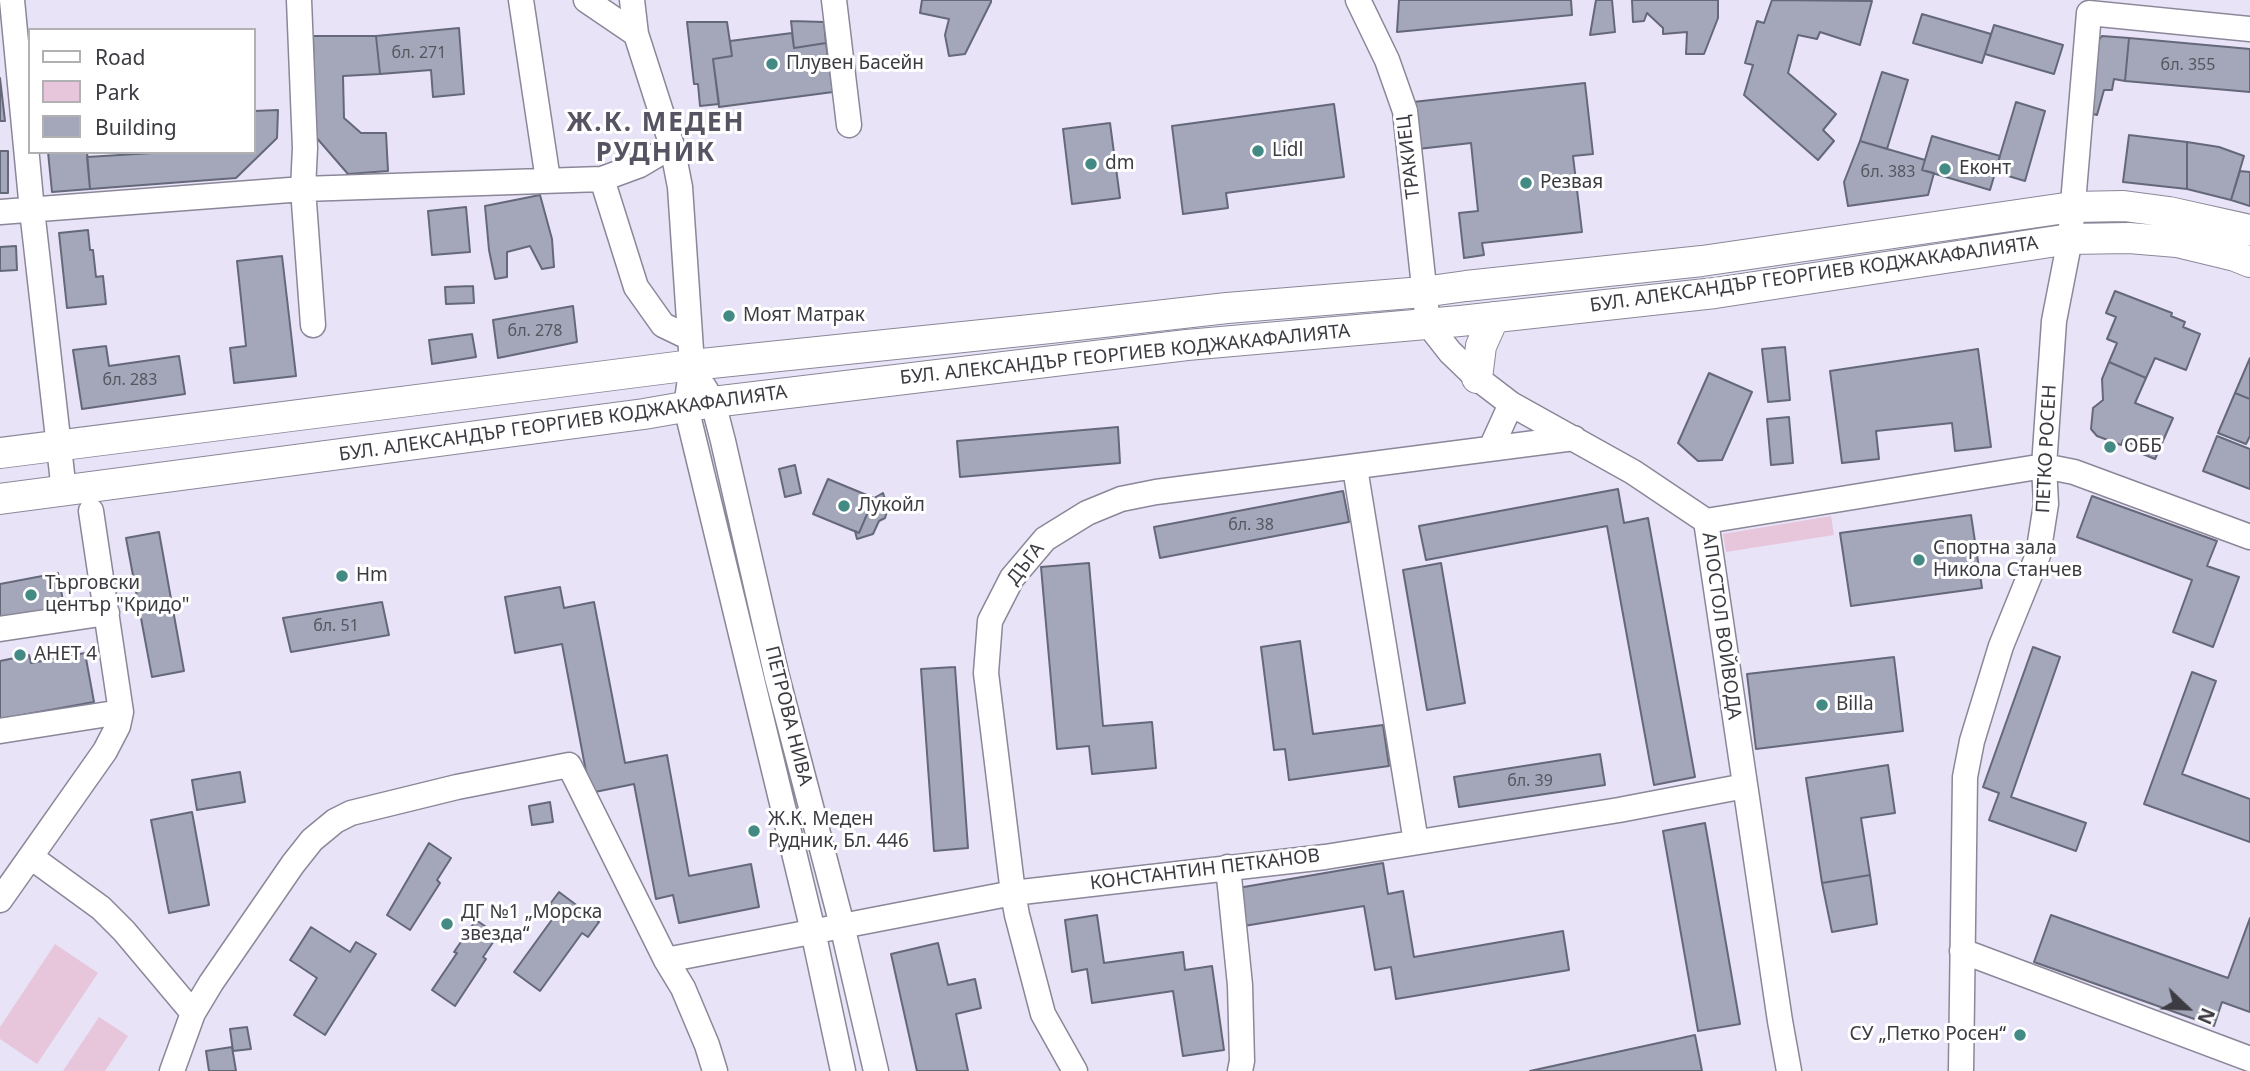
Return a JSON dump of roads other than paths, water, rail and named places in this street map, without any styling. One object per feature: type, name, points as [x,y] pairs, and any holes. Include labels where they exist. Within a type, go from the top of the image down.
[{"type":"main road","name":"БУЛ. АЛЕКСАНДЪР ГЕОРГИЕВ КОДЖАКАФАЛИЯТА","points":[[0,453],[691,351],[1050,328],[1227,308],[1423,292],[1702,261],[2072,206],[2124,206],[2169,212],[2250,230]]},
{"type":"main road","name":"БУЛ. АЛЕКСАНДЪР ГЕОРГИЕВ КОДЖАКАФАЛИЯТА","points":[[0,499],[644,414],[700,404],[1187,345],[1428,324],[1714,293],[2070,239],[2129,237],[2177,242],[2250,262]]},
{"type":"main road","points":[[1477,378],[1481,345],[1493,317]]},
{"type":"street","points":[[12,0],[32,210],[64,491]]},
{"type":"street","points":[[299,0],[305,148],[303,189],[313,325]]},
{"type":"street","points":[[521,0],[548,180]]},
{"type":"street","points":[[586,0],[636,34]]},
{"type":"street","name":"ПЕТРОВА НИВА","points":[[632,0],[636,34],[672,146],[680,187],[691,351],[700,404],[844,1071]]},
{"type":"street","points":[[834,0],[849,125]]},
{"type":"street","name":"ТРАКИЕЦ","points":[[1358,0],[1387,60],[1405,111],[1428,324]]},
{"type":"street","name":"ПЕТКО РОСЕН","points":[[1961,1071],[1965,778],[1972,741],[2001,646],[2038,555],[2046,504],[2044,466],[2054,321],[2070,239],[2089,13],[2250,29]]},
{"type":"street","points":[[0,212],[303,189],[602,178],[640,165],[672,146]]},
{"type":"street","points":[[602,178],[636,287],[663,325],[691,351]]},
{"type":"street","name":"АПОСТОЛ ВОЙВОДА","points":[[1428,324],[1450,352],[1477,378],[1511,404],[1633,472],[1706,521],[1789,1071]]},
{"type":"street","name":"ПЕТРОВА НИВА","points":[[700,404],[778,677],[842,925],[876,1071]]},
{"type":"street","points":[[1491,448],[1511,404]]},
{"type":"street","points":[[1516,445],[1534,416]]},
{"type":"street","name":"ДЪГА","points":[[1075,1071],[1043,1014],[1013,893],[986,673],[990,621],[1012,578],[1045,539],[1087,513],[1121,499],[1156,492],[1574,438]]},
{"type":"street","points":[[1706,521],[2044,466],[2074,472],[2250,537]]},
{"type":"street","points":[[1355,468],[1416,842]]},
{"type":"street","points":[[1,897],[105,751],[118,726],[121,712],[91,510]]},
{"type":"street","points":[[0,629],[107,613]]},
{"type":"street","points":[[0,731],[121,712]]},
{"type":"street","points":[[172,1071],[193,1013],[211,983],[293,864],[312,840],[335,821],[351,813],[457,787],[569,765],[666,960],[683,988],[715,1071]]},
{"type":"street","name":"КОНСТАНТИН ПЕТКАНОВ","points":[[666,960],[1013,893],[1325,857],[1619,810],[1745,786]]},
{"type":"street","points":[[31,857],[109,916],[193,1013]]},
{"type":"street","points":[[1228,867],[1240,985],[1240,1071]]},
{"type":"street","points":[[1962,951],[2250,1059]]},
{"type":"place","name":"Плувен Басейн","points":[[772,64]]},
{"type":"place","name":"Lidl","points":[[1258,151]]},
{"type":"place","name":"dm","points":[[1091,164]]},
{"type":"place","name":"Еконт","points":[[1945,169]]},
{"type":"place","name":"Резвая","points":[[1526,183]]},
{"type":"place","name":"Моят Матрак","points":[[729,316]]},
{"type":"place","name":"ОББ","points":[[2110,447]]},
{"type":"place","name":"Лукойл","points":[[844,506]]},
{"type":"place","name":"Спортна зала Никола Станчев","points":[[1919,560]]},
{"type":"place","name":"Hm","points":[[342,576]]},
{"type":"place","name":"Търговски център \"Кридо\"","points":[[31,595]]},
{"type":"place","name":"АНЕТ 4","points":[[20,655]]},
{"type":"place","name":"Billa","points":[[1822,705]]},
{"type":"place","name":"Ж.К. Меден Рудник, Бл. 446","points":[[754,831]]},
{"type":"place","name":"ДГ №1 „Морска звезда“","points":[[447,924]]},
{"type":"place","name":"СУ „Петко Росен“","points":[[2020,1035]]},
{"type":"district","name":"Ж.К. МЕДЕН РУДНИК","points":[[656,139]]}]
